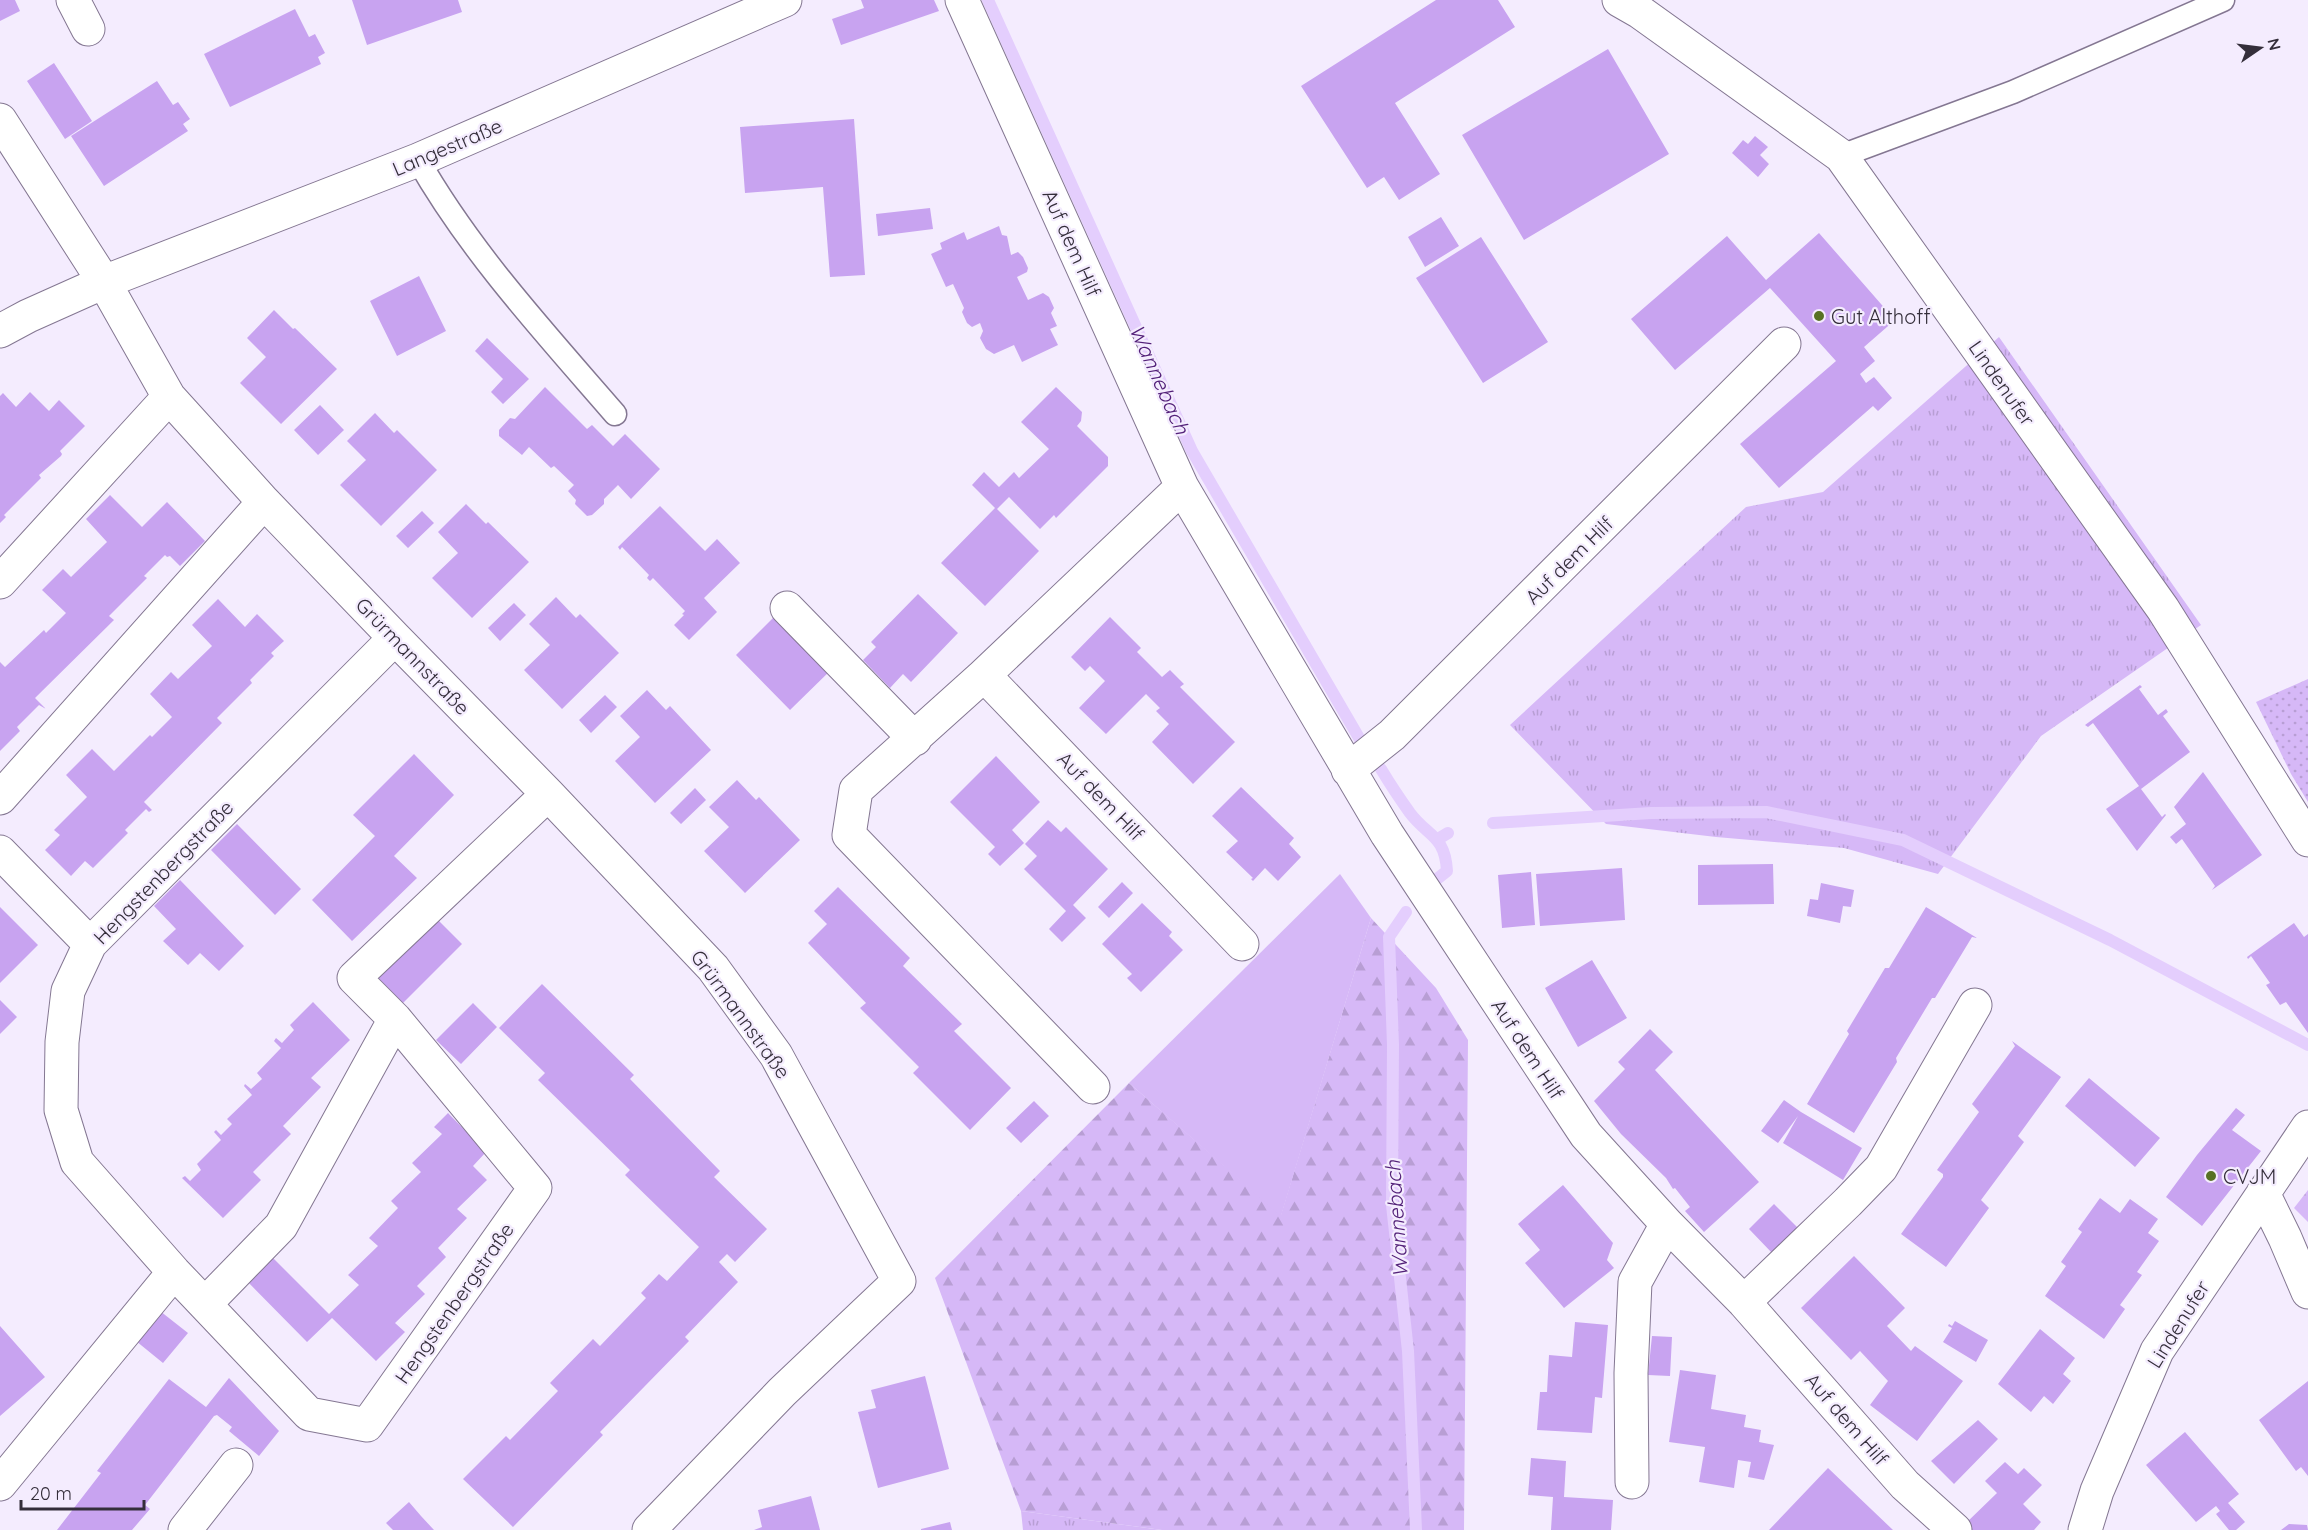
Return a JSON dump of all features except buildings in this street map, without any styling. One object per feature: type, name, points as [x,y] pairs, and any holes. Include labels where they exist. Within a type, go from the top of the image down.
[{"type":"street","points":[[73,0],[88,29]]},
{"type":"street","name":"Langestraße","points":[[0,331],[104,282],[418,160],[785,0]]},
{"type":"street","name":"Auf dem Hilf","points":[[962,0],[1182,487],[1358,763],[1387,834],[1586,1135],[1667,1224],[1744,1302],[1905,1485],[1955,1530]]},
{"type":"street","name":"Lindenufer","points":[[1618,0],[1640,12],[1841,156],[2163,609],[2308,840]]},
{"type":"street","points":[[0,120],[104,282]]},
{"type":"street","name":"Grürmannstraße","points":[[104,282],[169,397],[264,502],[548,794],[713,968],[776,1055],[794,1085],[900,1281],[782,1392],[649,1530]]},
{"type":"street","name":"Auf dem Hilf","points":[[1358,763],[1392,735],[1784,344]]},
{"type":"street","points":[[0,582],[169,397]]},
{"type":"street","points":[[1092,1087],[849,835],[856,790],[984,675],[1182,487]]},
{"type":"street","points":[[0,798],[264,502]]},
{"type":"street","points":[[787,609],[915,739]]},
{"type":"street","name":"Hengstenbergstraße","points":[[394,638],[90,944],[68,991],[62,1042],[61,1110],[77,1162],[174,1272],[309,1414],[367,1425],[535,1188],[395,1018],[354,978],[548,794]]},
{"type":"street","name":"Auf dem Hilf","points":[[984,675],[1242,944]]},
{"type":"street","points":[[0,852],[90,944]]},
{"type":"street","points":[[1744,1302],[1881,1168],[1975,1005]]},
{"type":"street","points":[[205,1304],[281,1226],[395,1018]]},
{"type":"street","name":"Lindenufer","points":[[2085,1530],[2097,1491],[2157,1352],[2308,1127]]},
{"type":"street","points":[[2263,1193],[2308,1292]]},
{"type":"street","points":[[1632,1482],[1631,1373],[1635,1282],[1667,1224]]},
{"type":"street","points":[[0,1484],[174,1272]]},
{"type":"street","points":[[185,1530],[236,1465]]},
{"type":"lane","points":[[1841,156],[2013,92],[2223,0]]},
{"type":"lane","points":[[418,160],[435,190],[506,287],[615,414]]},
{"type":"green space","points":[[1999,337],[2201,625],[2041,736],[1938,874],[1844,848],[1716,837],[1606,824],[1510,725],[1746,507],[1823,492]]},
{"type":"green space","points":[[2308,679],[2308,802],[2291,774],[2256,702]]},
{"type":"green space","points":[[1340,874],[1371,918],[1281,1216],[1129,1083]]},
{"type":"green space","points":[[1371,918],[1436,988],[1468,1040],[1464,1530],[1162,1530],[1021,1511],[935,1278],[1129,1083],[1281,1215]]},
{"type":"green space","points":[[2308,1190],[2308,1222],[2294,1208]]},
{"type":"green space","points":[[1021,1511],[1162,1530],[1023,1530]]},
{"type":"waterway","name":"Wannebach","points":[[988,0],[1192,451],[1362,743]]},
{"type":"waterway","name":"Wannebach","points":[[1381,769],[1410,813],[1443,850],[1447,871],[1437,879]]},
{"type":"waterway","points":[[1493,823],[1651,813],[1766,812],[1903,840],[2110,940],[2308,1045]]},
{"type":"waterway","points":[[1438,839],[1448,833]]},
{"type":"waterway","name":"Wannebach","points":[[1406,912],[1389,937],[1393,1045],[1392,1205],[1408,1351],[1416,1530]]},
{"type":"place","name":"Gut Althoff","points":[[1819,316]]},
{"type":"place","name":"CVJM","points":[[2211,1176]]}]
